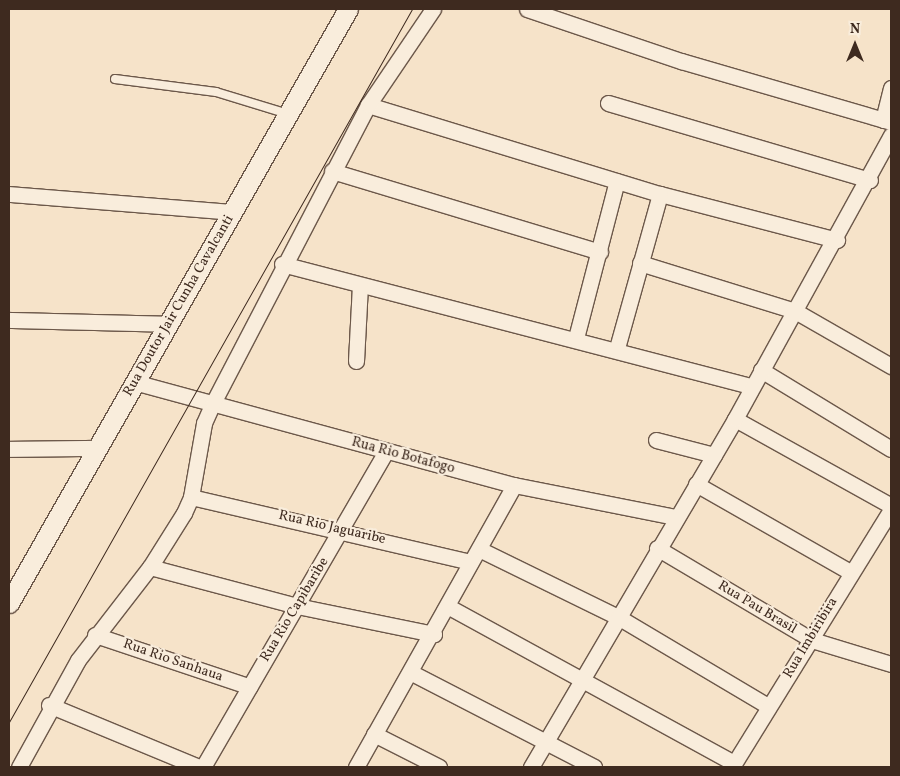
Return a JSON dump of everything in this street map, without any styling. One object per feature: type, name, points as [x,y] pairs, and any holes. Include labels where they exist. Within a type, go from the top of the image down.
[{"type":"street","name":"Rua Doutor Jair Cunha Cavalcanti","points":[[10,597],[169,324],[348,9]]},
{"type":"street","points":[[19,767],[49,706],[95,635],[150,567],[191,498],[204,423],[213,403],[282,264],[368,105],[433,9]]},
{"type":"street","points":[[527,9],[681,61],[887,121],[891,88]]},
{"type":"street","points":[[608,103],[870,180]]},
{"type":"street","points":[[368,105],[660,194],[837,240]]},
{"type":"street","points":[[531,767],[578,682],[714,455],[760,370],[837,240],[870,180],[891,135]]},
{"type":"street","points":[[332,171],[600,252]]},
{"type":"street","points":[[576,338],[617,181]]},
{"type":"street","points":[[9,194],[233,212]]},
{"type":"street","points":[[617,348],[660,194]]},
{"type":"street","points":[[640,263],[795,311],[891,366]]},
{"type":"street","points":[[282,264],[617,348],[752,386]]},
{"type":"street","points":[[356,361],[360,285]]},
{"type":"street","points":[[9,320],[169,324]]},
{"type":"street","points":[[760,370],[891,449]]},
{"type":"street","name":"Rua Rio Botafogo","points":[[134,382],[385,453],[514,485],[676,517]]},
{"type":"street","points":[[735,419],[891,506]]},
{"type":"street","points":[[656,440],[714,455]]},
{"type":"street","points":[[9,449],[97,448]]},
{"type":"street","name":"Rua Rio Capibaribe","points":[[203,767],[343,530],[385,453]]},
{"type":"street","points":[[696,484],[850,572]]},
{"type":"street","points":[[356,767],[374,734],[412,674],[514,485]]},
{"type":"street","name":"Rua Rio Jaguaribe","points":[[191,498],[475,555],[618,617],[768,706]]},
{"type":"street","name":"Rua Imbiribira","points":[[733,765],[768,706],[812,640],[850,572],[887,526],[891,510]]},
{"type":"street","name":"Rua Pau Brasil","points":[[657,548],[812,640],[891,664]]},
{"type":"street","points":[[150,567],[297,606],[434,634]]},
{"type":"street","points":[[449,607],[578,682],[733,765]]},
{"type":"street","name":"Rua Rio Sanhaua","points":[[95,635],[250,687]]},
{"type":"street","points":[[412,674],[594,767]]},
{"type":"street","points":[[49,706],[199,767]]},
{"type":"street","points":[[374,734],[439,767]]},
{"type":"lane","points":[[115,78],[216,92],[288,114]]},
{"type":"tram line","points":[[9,722],[412,9]]}]
